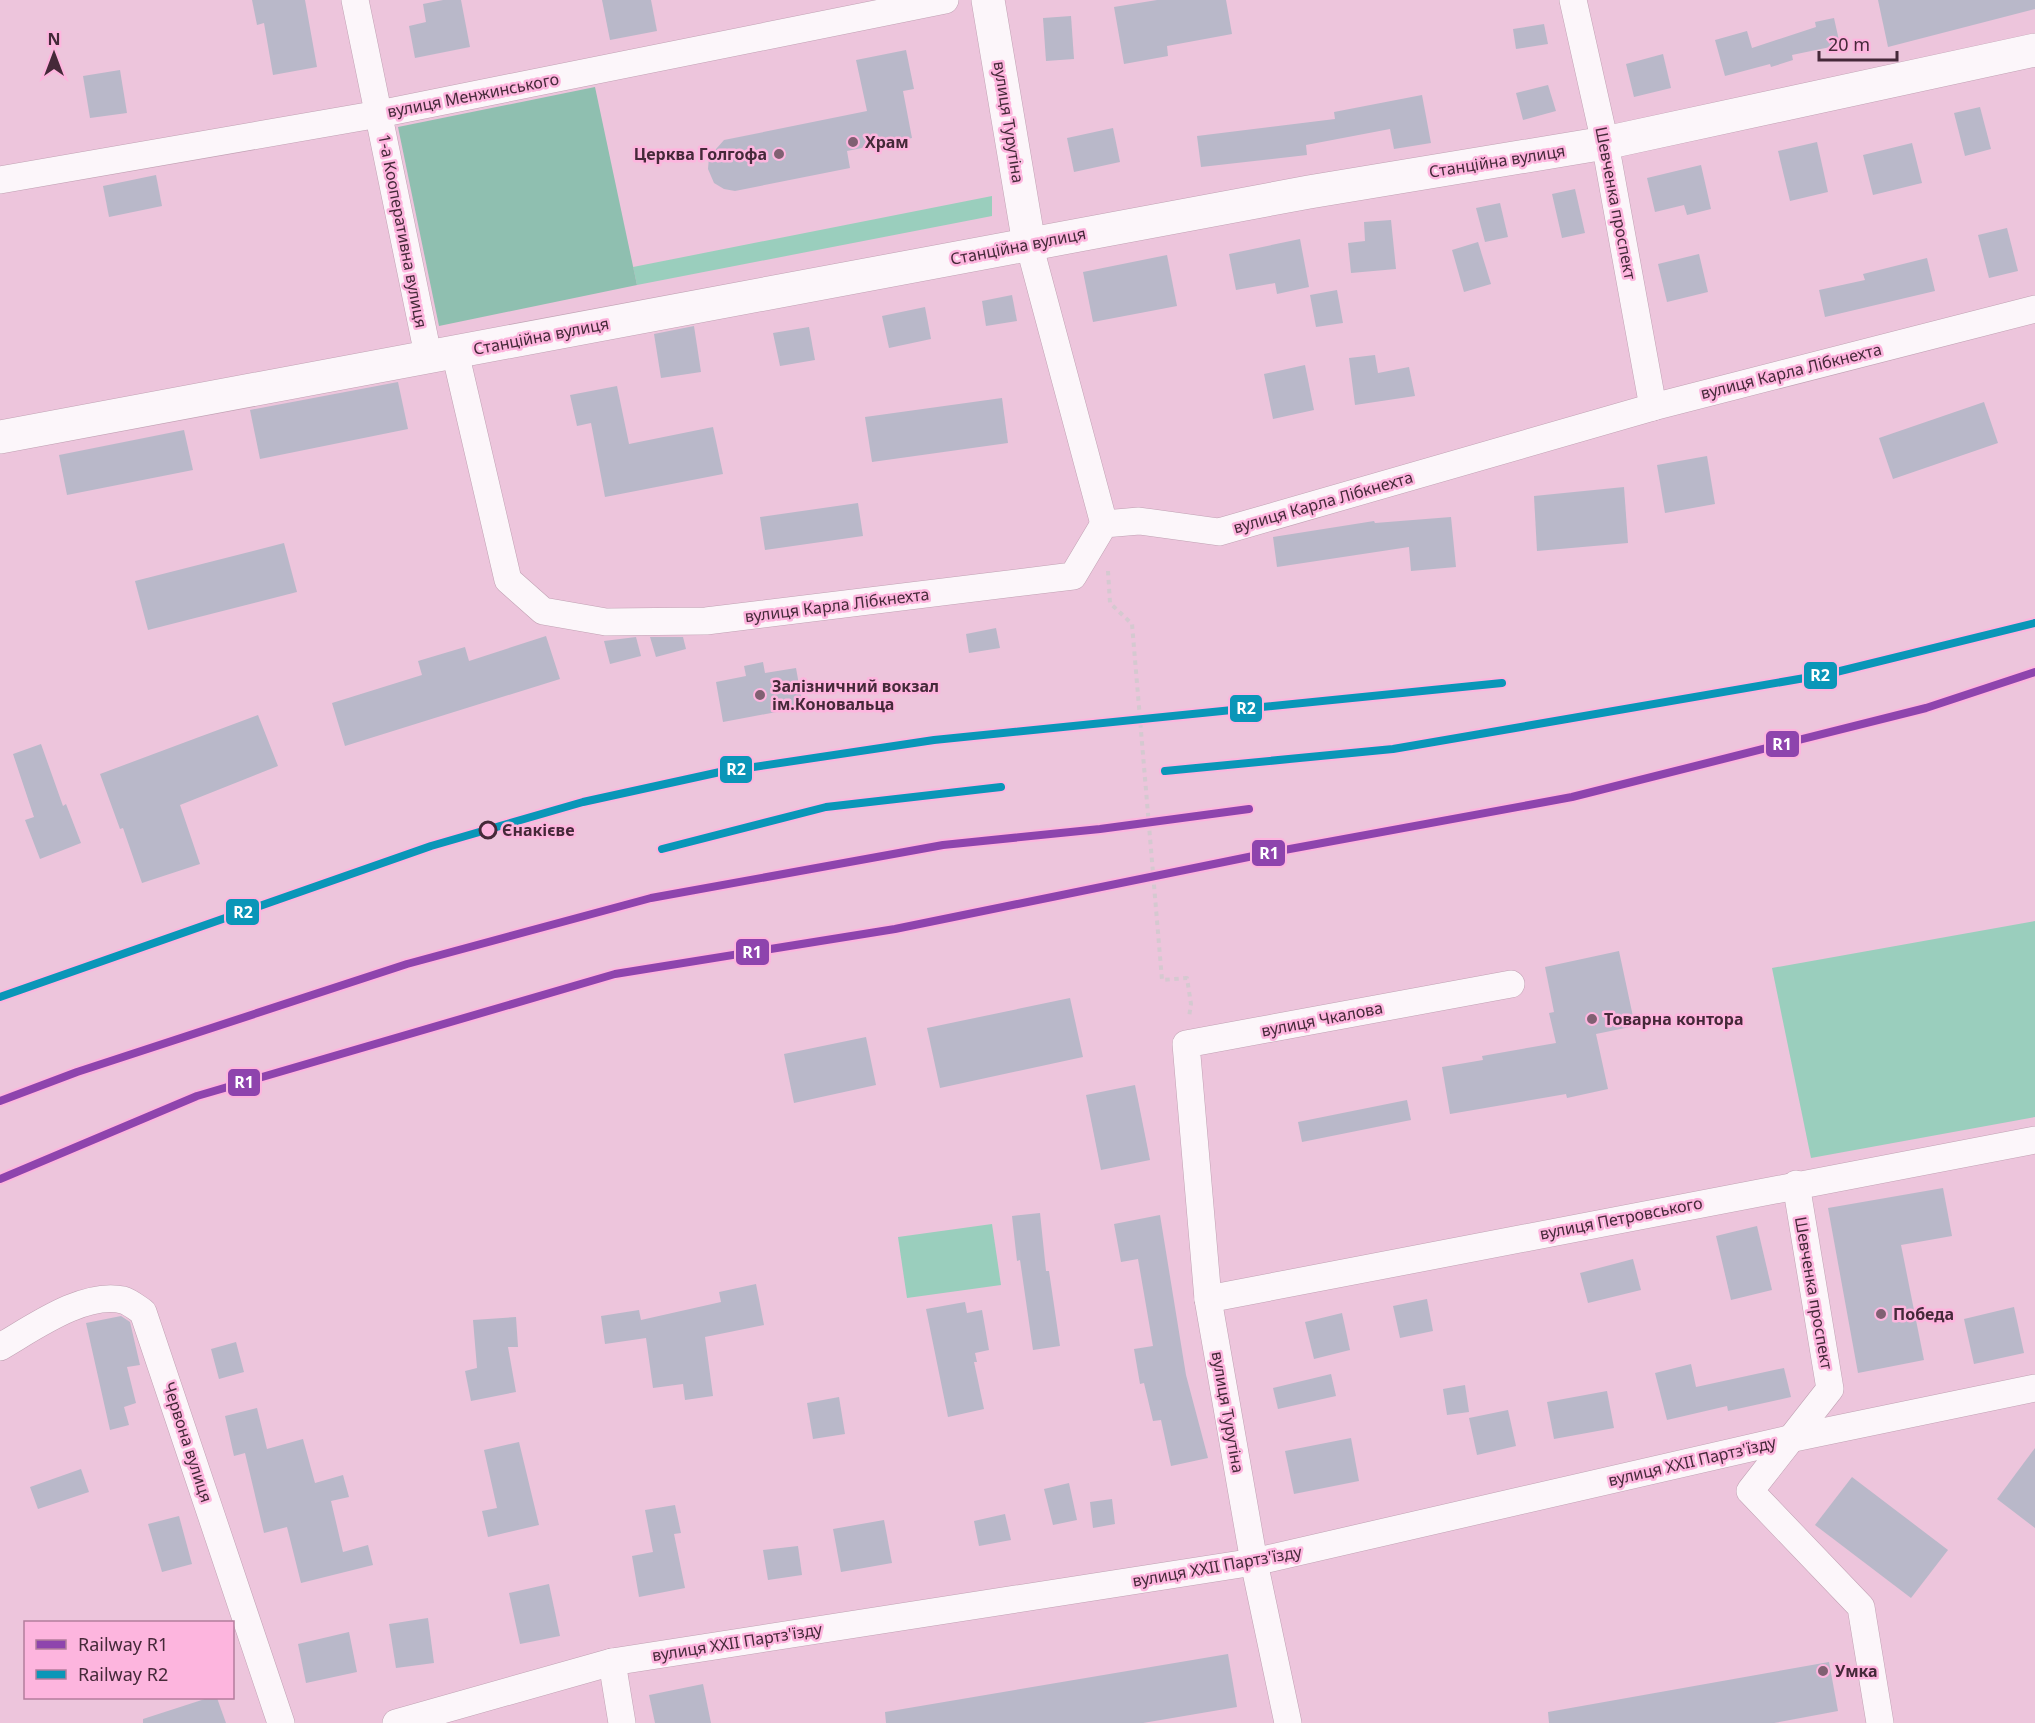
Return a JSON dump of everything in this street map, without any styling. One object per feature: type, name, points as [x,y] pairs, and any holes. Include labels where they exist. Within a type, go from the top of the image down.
[{"type":"street","name":"1-а Кооперативна вулиця","points":[[356,0],[380,114],[442,354]]},
{"type":"street","name":"вулиця Менжинського","points":[[0,180],[380,114],[945,0]]},
{"type":"street","name":"вулиця Турутіна","points":[[988,0],[1029,244]]},
{"type":"street","name":"Шевченка проспект","points":[[1573,0],[1605,143],[1653,407]]},
{"type":"street","name":"Станційна вулиця","points":[[0,437],[1310,192],[1605,143],[2035,50]]},
{"type":"street","points":[[1029,244],[1104,524]]},
{"type":"street","name":"вулиця Карла Лібкнехта","points":[[442,354],[508,580],[543,611],[606,622],[706,621],[1073,576],[1104,524],[1139,521],[1220,532],[1653,407],[2035,309]]},
{"type":"street","name":"вулиця Чкалова","points":[[1189,1098],[1186,1044],[1510,984]]},
{"type":"street","name":"вулиця Турутіна","points":[[1189,1098],[1208,1299],[1254,1562],[1288,1723]]},
{"type":"street","name":"вулиця Петровського","points":[[1208,1299],[1796,1184],[2035,1140]]},
{"type":"street","name":"Шевченка проспект","points":[[1796,1184],[1830,1389],[1750,1491],[1861,1607],[1880,1723]]},
{"type":"street","name":"Червона вулиця","points":[[0,1347],[57,1315],[94,1300],[124,1300],[143,1312],[281,1723]]},
{"type":"street","name":"вулиця XXII Партз'їзду","points":[[396,1723],[612,1662],[1254,1562],[1789,1439],[2035,1388]]},
{"type":"street","points":[[612,1662],[622,1723]]},
{"type":"path","points":[[1107,569],[1110,603],[1132,624],[1162,980],[1187,978],[1191,1004]]},
{"type":"green space","points":[[595,87],[637,285],[439,326],[398,127]]},
{"type":"green space","points":[[992,196],[992,216],[637,285],[633,267]]},
{"type":"green space","points":[[2035,921],[2035,1117],[1811,1158],[1772,968]]},
{"type":"green space","points":[[992,1224],[1001,1285],[907,1298],[898,1237]]},
{"type":"building","points":[[252,0],[305,0],[317,67],[273,75],[264,23],[257,25]]},
{"type":"building","points":[[443,0],[461,0],[470,47],[415,58],[409,26],[426,22],[423,4]]},
{"type":"building","points":[[602,0],[651,0],[657,31],[610,40]]},
{"type":"building","points":[[1157,0],[1226,0],[1232,34],[1167,46],[1168,56],[1124,64],[1114,7]]},
{"type":"building","points":[[1878,0],[2035,0],[2035,9],[1888,47]]},
{"type":"building","points":[[1071,16],[1074,59],[1046,61],[1043,18]]},
{"type":"building","points":[[1834,18],[1840,45],[1792,55],[1793,60],[1771,67],[1770,64],[1725,76],[1715,40],[1747,31],[1752,48],[1816,27],[1815,22]]},
{"type":"building","points":[[1544,24],[1548,44],[1516,49],[1513,29]]},
{"type":"building","name":"Церква Голгофа","points":[[906,50],[914,89],[903,91],[912,138],[847,151],[850,168],[735,191],[724,189],[714,183],[708,169],[709,157],[724,140],[867,111],[856,60]]},
{"type":"building","points":[[1663,54],[1671,88],[1634,97],[1626,64]]},
{"type":"building","points":[[120,70],[127,113],[90,118],[83,76]]},
{"type":"building","points":[[1548,85],[1556,111],[1523,120],[1516,93]]},
{"type":"building","points":[[1422,95],[1431,143],[1394,149],[1390,129],[1306,145],[1307,155],[1201,167],[1197,136],[1335,119],[1334,112]]},
{"type":"building","points":[[1980,107],[1991,149],[1965,156],[1954,113]]},
{"type":"building","points":[[1113,128],[1120,162],[1074,172],[1067,138]]},
{"type":"building","points":[[1817,142],[1828,192],[1790,201],[1778,151]]},
{"type":"building","points":[[1912,143],[1922,183],[1873,195],[1863,155]]},
{"type":"building","points":[[1701,165],[1711,209],[1687,215],[1684,205],[1655,212],[1647,178]]},
{"type":"building","points":[[156,175],[162,206],[109,217],[103,186]]},
{"type":"building","points":[[1575,189],[1585,233],[1562,238],[1552,194]]},
{"type":"building","points":[[1500,203],[1508,237],[1485,242],[1476,208]]},
{"type":"building","points":[[1391,220],[1396,269],[1351,273],[1348,243],[1365,241],[1364,222]]},
{"type":"building","points":[[2007,228],[2018,271],[1989,278],[1978,235]]},
{"type":"building","points":[[1300,239],[1309,287],[1277,294],[1275,283],[1236,290],[1229,254]]},
{"type":"building","points":[[1478,242],[1491,284],[1464,292],[1452,250]]},
{"type":"building","points":[[1699,254],[1708,292],[1667,302],[1658,264]]},
{"type":"building","points":[[1167,255],[1177,306],[1093,322],[1083,272]]},
{"type":"building","points":[[1927,258],[1935,291],[1825,317],[1819,290],[1865,280],[1863,274]]},
{"type":"building","points":[[1337,290],[1343,323],[1316,327],[1310,295]]},
{"type":"building","points":[[1012,295],[1017,321],[986,326],[982,301]]},
{"type":"building","points":[[925,307],[931,339],[889,348],[882,316]]},
{"type":"building","points":[[694,326],[701,372],[661,378],[654,334]]},
{"type":"building","points":[[809,327],[815,360],[780,366],[773,333]]},
{"type":"building","points":[[1375,355],[1378,373],[1409,367],[1415,396],[1355,405],[1349,358]]},
{"type":"building","points":[[1305,365],[1314,410],[1273,419],[1264,374]]},
{"type":"building","points":[[398,382],[408,429],[260,459],[250,410]]},
{"type":"building","points":[[617,386],[629,444],[713,427],[723,474],[605,497],[591,423],[577,426],[570,395]]},
{"type":"building","points":[[1002,398],[1008,443],[872,462],[865,417]]},
{"type":"building","points":[[1984,402],[1998,443],[1893,479],[1879,438]]},
{"type":"building","points":[[184,430],[193,470],[67,495],[59,455]]},
{"type":"building","points":[[1707,456],[1715,504],[1665,513],[1657,465]]},
{"type":"building","points":[[1624,487],[1628,543],[1537,551],[1534,496]]},
{"type":"building","points":[[858,503],[863,536],[765,550],[760,517]]},
{"type":"building","points":[[1451,517],[1456,567],[1411,571],[1409,547],[1277,567],[1273,537],[1374,521],[1375,523]]},
{"type":"building","points":[[284,543],[297,592],[148,630],[135,581]]},
{"type":"building","points":[[996,628],[1000,648],[969,653],[966,634]]},
{"type":"building","points":[[546,636],[560,679],[345,746],[332,703],[422,675],[418,661],[465,647],[469,661]]},
{"type":"building","points":[[636,637],[641,656],[610,664],[604,641]]},
{"type":"building","points":[[650,637],[683,637],[686,649],[656,657]]},
{"type":"building","name":"Залізничний вокзал ім.Коновальца","points":[[763,662],[765,673],[796,668],[803,707],[723,722],[716,682],[746,676],[744,666]]},
{"type":"building","points":[[258,715],[278,766],[180,805],[200,864],[142,883],[123,828],[120,829],[100,774]]},
{"type":"building","points":[[41,744],[63,806],[66,804],[81,843],[40,859],[25,820],[34,817],[13,754]]},
{"type":"building","points":[[1619,951],[1635,1026],[1596,1034],[1608,1089],[1567,1098],[1566,1094],[1450,1114],[1442,1067],[1483,1060],[1482,1056],[1556,1043],[1549,1013],[1554,1012],[1545,967]]},
{"type":"building","points":[[1070,998],[1083,1057],[940,1088],[927,1028]]},
{"type":"building","points":[[866,1037],[876,1085],[794,1103],[784,1054]]},
{"type":"building","points":[[1135,1085],[1150,1160],[1101,1170],[1086,1095]]},
{"type":"building","points":[[1407,1100],[1411,1120],[1302,1142],[1298,1122]]},
{"type":"building","points":[[1943,1188],[1952,1236],[1901,1245],[1924,1360],[1858,1373],[1828,1208]]},
{"type":"building","points":[[1040,1213],[1046,1271],[1049,1271],[1060,1346],[1033,1350],[1020,1260],[1017,1261],[1012,1216]]},
{"type":"building","points":[[1160,1215],[1186,1375],[1208,1458],[1171,1466],[1161,1420],[1153,1421],[1144,1383],[1140,1384],[1134,1349],[1153,1346],[1138,1259],[1121,1262],[1114,1224]]},
{"type":"building","points":[[1757,1226],[1772,1290],[1731,1300],[1716,1236]]},
{"type":"building","points":[[1633,1259],[1641,1290],[1588,1303],[1580,1273]]},
{"type":"building","points":[[756,1284],[764,1325],[705,1337],[713,1396],[685,1400],[683,1384],[653,1388],[646,1338],[605,1344],[601,1316],[639,1310],[641,1320],[721,1302],[719,1292]]},
{"type":"building","points":[[1427,1299],[1433,1331],[1400,1338],[1393,1306]]},
{"type":"building","points":[[965,1302],[967,1313],[982,1310],[989,1350],[975,1353],[977,1362],[974,1362],[984,1409],[948,1417],[926,1309]]},
{"type":"building","points":[[2014,1307],[2024,1353],[1974,1364],[1964,1319]]},
{"type":"building","points":[[1342,1313],[1350,1350],[1314,1359],[1305,1322]]},
{"type":"building","points":[[121,1316],[130,1322],[140,1365],[127,1367],[136,1403],[124,1407],[129,1425],[110,1430],[86,1323]]},
{"type":"building","points":[[516,1317],[518,1347],[508,1347],[516,1392],[471,1401],[465,1371],[477,1368],[473,1320]]},
{"type":"building","points":[[236,1342],[244,1372],[219,1379],[211,1349]]},
{"type":"building","points":[[1691,1364],[1696,1387],[1784,1368],[1791,1397],[1728,1411],[1727,1406],[1667,1420],[1655,1373]]},
{"type":"building","points":[[1331,1374],[1336,1396],[1278,1409],[1273,1388]]},
{"type":"building","points":[[1465,1385],[1469,1412],[1447,1415],[1443,1389]]},
{"type":"building","points":[[1607,1391],[1614,1428],[1554,1439],[1547,1402]]},
{"type":"building","points":[[839,1397],[845,1434],[813,1439],[807,1403]]},
{"type":"building","points":[[257,1408],[267,1449],[303,1439],[315,1483],[343,1475],[349,1497],[331,1501],[343,1552],[368,1545],[373,1565],[301,1583],[287,1527],[264,1533],[245,1453],[234,1456],[225,1416]]},
{"type":"building","points":[[1508,1410],[1516,1446],[1477,1455],[1469,1418]]},
{"type":"building","points":[[1351,1438],[1359,1481],[1294,1494],[1285,1451]]},
{"type":"building","points":[[519,1442],[539,1525],[488,1537],[482,1511],[497,1508],[484,1450]]},
{"type":"building","points":[[2035,1448],[2035,1528],[1997,1499]]},
{"type":"building","points":[[81,1469],[89,1492],[38,1509],[30,1487]]},
{"type":"building","points":[[1852,1477],[1948,1550],[1911,1598],[1815,1525]]},
{"type":"building","points":[[1069,1483],[1077,1520],[1053,1525],[1044,1489]]},
{"type":"building","points":[[1112,1499],[1115,1524],[1093,1528],[1090,1502]]},
{"type":"building","points":[[675,1505],[681,1533],[674,1534],[685,1588],[639,1597],[632,1556],[653,1552],[645,1510]]},
{"type":"building","points":[[1005,1514],[1011,1540],[979,1546],[974,1521]]},
{"type":"building","points":[[179,1516],[192,1564],[162,1572],[148,1524]]},
{"type":"building","points":[[884,1520],[892,1563],[841,1572],[833,1529]]},
{"type":"building","points":[[798,1546],[802,1575],[768,1580],[763,1550]]},
{"type":"building","points":[[549,1584],[560,1636],[520,1644],[509,1593]]},
{"type":"building","points":[[428,1618],[434,1663],[396,1668],[389,1624]]},
{"type":"building","points":[[349,1632],[357,1672],[306,1683],[298,1644]]},
{"type":"building","points":[[1228,1654],[1237,1707],[1143,1723],[886,1723],[885,1712]]},
{"type":"building","points":[[1829,1662],[1838,1711],[1774,1723],[1549,1723],[1548,1712]]},
{"type":"building","points":[[703,1684],[711,1723],[655,1723],[649,1695]]},
{"type":"building","points":[[205,1699],[217,1699],[226,1723],[143,1723],[143,1719]]},
{"type":"rail line","name":"R2","points":[[1165,771],[1393,749],[1828,674],[2035,623]]},
{"type":"rail line","name":"R1","points":[[0,1179],[197,1096],[615,974],[895,929],[1268,853],[1572,797],[1926,708],[2035,672]]},
{"type":"rail line","name":"R2","points":[[0,997],[431,846],[583,802],[720,772],[934,740],[1502,683]]},
{"type":"rail line","name":"R2","points":[[662,849],[826,807],[1001,787]]},
{"type":"rail line","name":"R1","points":[[0,1101],[77,1072],[407,964],[651,898],[943,845],[1100,829],[1249,809]]},
{"type":"place","name":"Храм","points":[[853,142]]},
{"type":"place","name":"Церква Голгофа","points":[[779,154]]},
{"type":"place","name":"Залізничний вокзал ім.Коновальца","points":[[760,695]]},
{"type":"place","name":"Єнакієве","points":[[488,830]]},
{"type":"place","name":"Товарна контора","points":[[1592,1019]]},
{"type":"place","name":"Победа","points":[[1881,1314]]},
{"type":"place","name":"Умка","points":[[1823,1671]]}]
